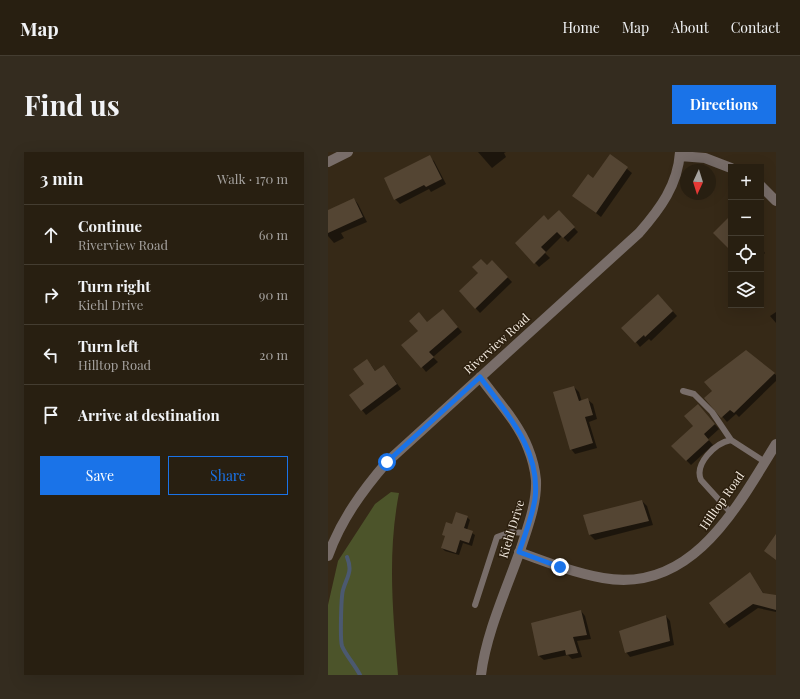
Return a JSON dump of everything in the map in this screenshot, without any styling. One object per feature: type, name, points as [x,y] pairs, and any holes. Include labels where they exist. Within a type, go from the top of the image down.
[{"type":"street","points":[[328,162],[348,152]]},
{"type":"street","points":[[680,154],[710,160],[728,167]]},
{"type":"street","name":"Riverview Road","points":[[328,556],[351,507],[387,462],[639,233],[658,211],[668,195],[673,183],[680,154]]},
{"type":"street","points":[[764,189],[776,201]]},
{"type":"street","name":"Kiehl Drive","points":[[480,377],[518,429],[527,446],[534,466],[536,480],[535,500],[526,533],[486,649],[481,675]]},
{"type":"street","name":"Hilltop Road","points":[[519,552],[560,567],[604,578],[642,578],[674,567],[691,558],[718,532],[732,513],[776,444]]},
{"type":"lane","points":[[683,391],[694,394],[712,412],[731,440],[765,462]]},
{"type":"lane","points":[[731,440],[717,445],[699,468],[698,473],[701,480],[732,513]]},
{"type":"lane","points":[[474,605],[497,537],[511,532],[526,533]]},
{"type":"green space","points":[[391,492],[399,493],[395,516],[392,561],[393,607],[398,675],[328,675],[328,605],[338,561],[375,504]]},
{"type":"building","points":[[610,154],[628,167],[596,213],[572,196],[588,174],[593,178]]},
{"type":"building","points":[[430,155],[442,179],[426,187],[424,185],[394,200],[384,178]]},
{"type":"building","points":[[354,198],[363,217],[328,233],[328,210]]},
{"type":"building","points":[[559,210],[575,227],[563,238],[557,232],[541,247],[546,252],[534,264],[515,243],[544,215],[548,220]]},
{"type":"building","points":[[728,218],[728,248],[713,233]]},
{"type":"building","points":[[481,259],[487,265],[492,260],[508,277],[475,309],[459,291],[478,273],[472,267]]},
{"type":"building","points":[[658,294],[673,311],[645,337],[644,335],[635,343],[621,328]]},
{"type":"building","points":[[443,309],[458,327],[429,352],[434,357],[421,368],[401,345],[418,331],[409,321],[419,312],[427,322]]},
{"type":"building","points":[[746,350],[775,373],[734,413],[730,410],[721,418],[704,398],[712,391],[704,382]]},
{"type":"building","points":[[367,359],[375,371],[384,365],[397,384],[361,411],[349,395],[364,384],[353,369]]},
{"type":"building","points":[[574,386],[579,401],[588,398],[593,415],[585,417],[593,443],[570,450],[553,392]]},
{"type":"building","points":[[698,404],[715,424],[704,434],[709,440],[686,461],[671,446],[693,426],[684,416]]},
{"type":"building","points":[[642,500],[649,521],[589,535],[583,515]]},
{"type":"building","points":[[456,512],[468,516],[464,528],[473,531],[469,543],[460,540],[456,553],[441,548],[445,536],[442,535],[446,522],[452,524]]},
{"type":"building","points":[[776,534],[776,560],[764,551]]},
{"type":"building","points":[[750,572],[763,593],[776,595],[776,610],[753,604],[724,624],[709,603]]},
{"type":"building","points":[[581,610],[587,635],[573,637],[578,653],[566,655],[565,650],[538,656],[531,623]]},
{"type":"building","points":[[666,615],[670,641],[625,653],[619,631]]},
{"type":"waterway","points":[[347,557],[349,562],[349,574],[342,594],[341,642],[343,649],[360,675]]},
{"type":"route","points":[[387,462],[480,377],[518,429],[527,446],[534,466],[536,480],[535,500],[519,552],[560,567]]}]
